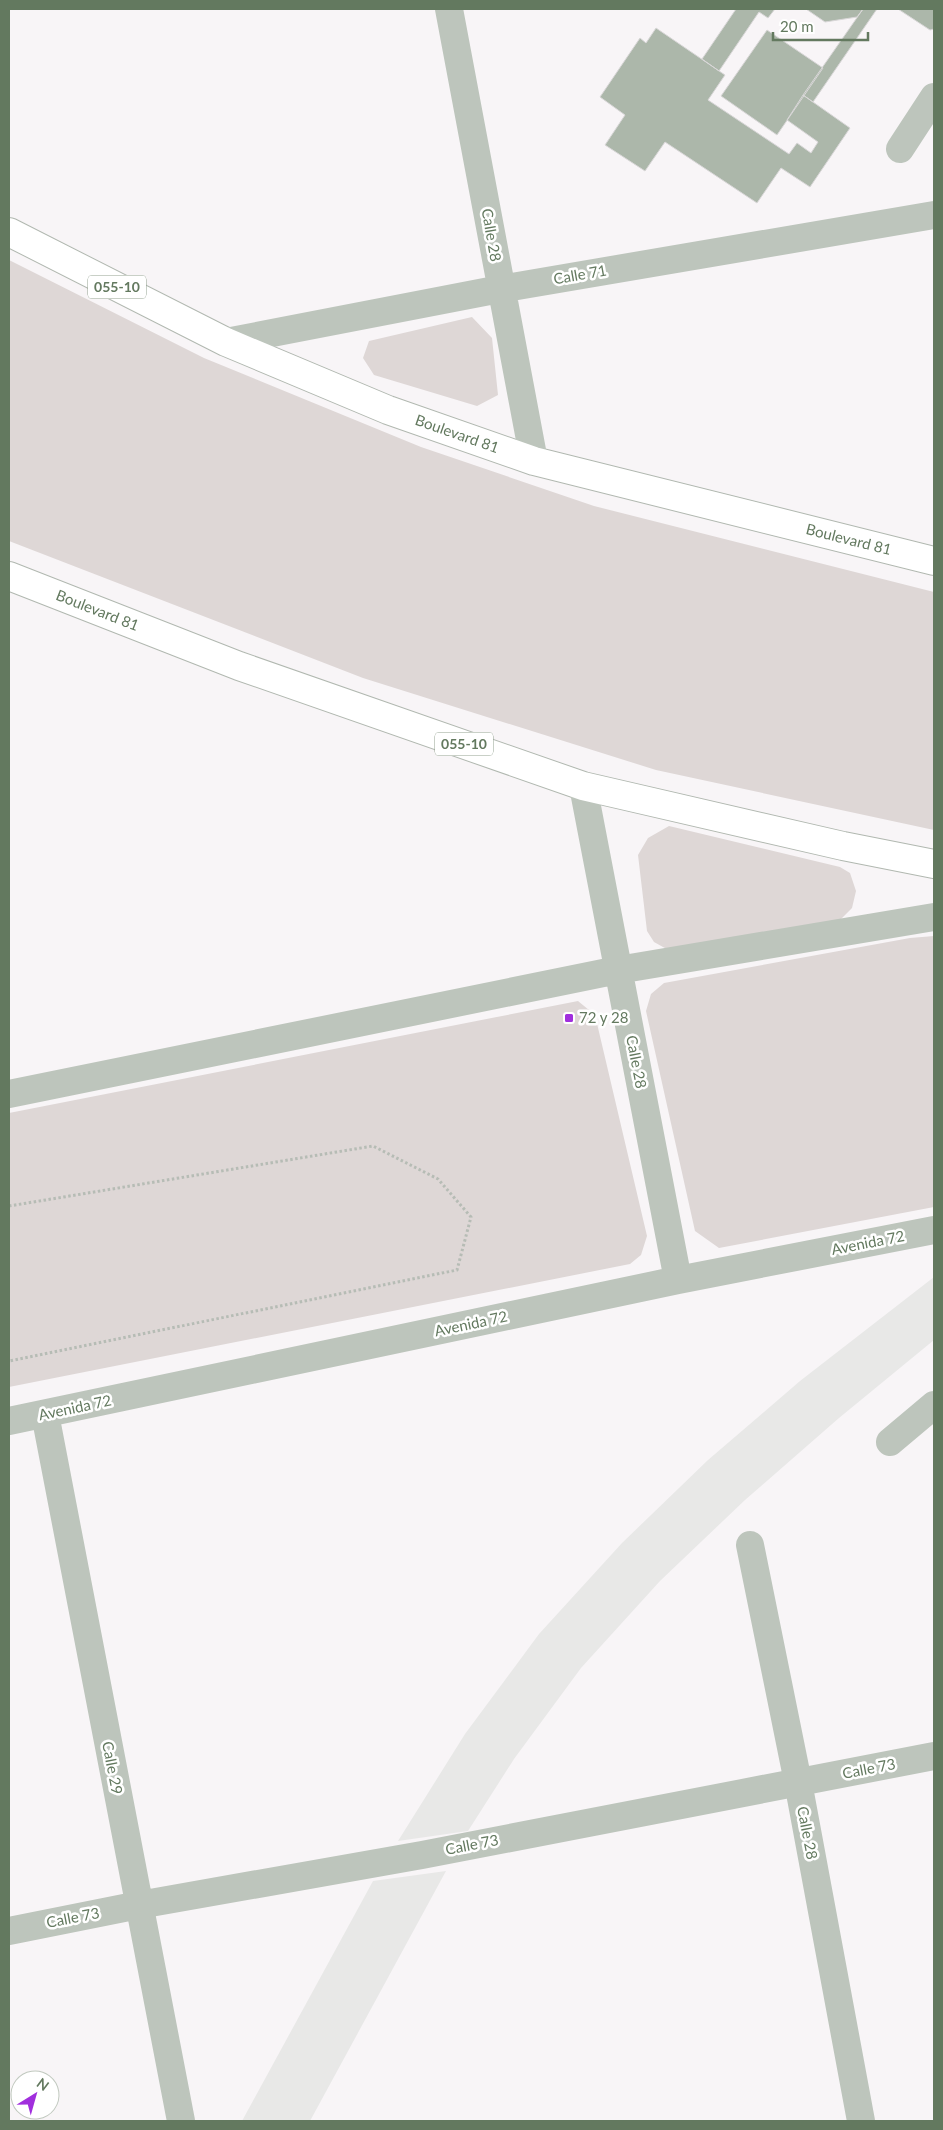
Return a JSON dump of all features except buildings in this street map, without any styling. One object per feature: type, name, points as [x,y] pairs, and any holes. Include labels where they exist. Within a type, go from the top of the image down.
[{"type":"highway","name":"Boulevard 81","points":[[9,232],[226,342],[388,410],[534,461],[934,561]]},
{"type":"highway","name":"Boulevard 81","points":[[9,576],[239,666],[583,786],[843,846],[934,864]]},
{"type":"street","name":"Calle 28","points":[[449,9],[500,289],[534,461]]},
{"type":"street","points":[[900,149],[934,97]]},
{"type":"street","name":"Calle 71","points":[[226,342],[500,289],[934,215]]},
{"type":"street","name":"Calle 28","points":[[583,786],[678,1280]]},
{"type":"street","points":[[9,1094],[618,970],[934,917]]},
{"type":"street","name":"Avenida 72","points":[[9,1421],[678,1280],[934,1230]]},
{"type":"street","points":[[890,1442],[934,1405]]},
{"type":"street","name":"Calle 29","points":[[45,1414],[181,2121]]},
{"type":"street","name":"Calle 28","points":[[750,1545],[798,1782],[861,2121]]},
{"type":"street","name":"Calle 73","points":[[9,1931],[138,1905],[422,1855],[934,1756]]},
{"type":"path","points":[[9,1206],[373,1146],[438,1179],[471,1217],[457,1270],[9,1361]]},
{"type":"shaded area","points":[[9,260],[204,358],[421,447],[594,506],[934,592],[934,830],[656,770],[363,678],[9,541]]},
{"type":"shaded area","points":[[472,317],[492,338],[498,395],[477,406],[374,375],[363,358],[369,341]]},
{"type":"shaded area","points":[[669,826],[840,867],[850,873],[856,891],[852,908],[839,921],[672,952],[654,942],[647,931],[638,855],[648,838]]},
{"type":"shaded area","points":[[934,936],[934,1207],[719,1248],[695,1231],[646,1011],[651,994],[664,983],[910,938]]},
{"type":"shaded area","points":[[578,1001],[595,1015],[647,1236],[641,1255],[630,1264],[9,1387],[9,1113]]},
{"type":"shaded area","points":[[934,1277],[934,1340],[839,1418],[745,1500],[660,1581],[581,1668],[514,1759],[468,1831],[398,1841],[465,1734],[539,1634],[622,1543],[708,1460],[800,1381]]},
{"type":"shaded area","points":[[446,1871],[310,2121],[242,2121],[373,1881]]},
{"type":"place","name":"72 y 28","points":[[569,1018]]}]
